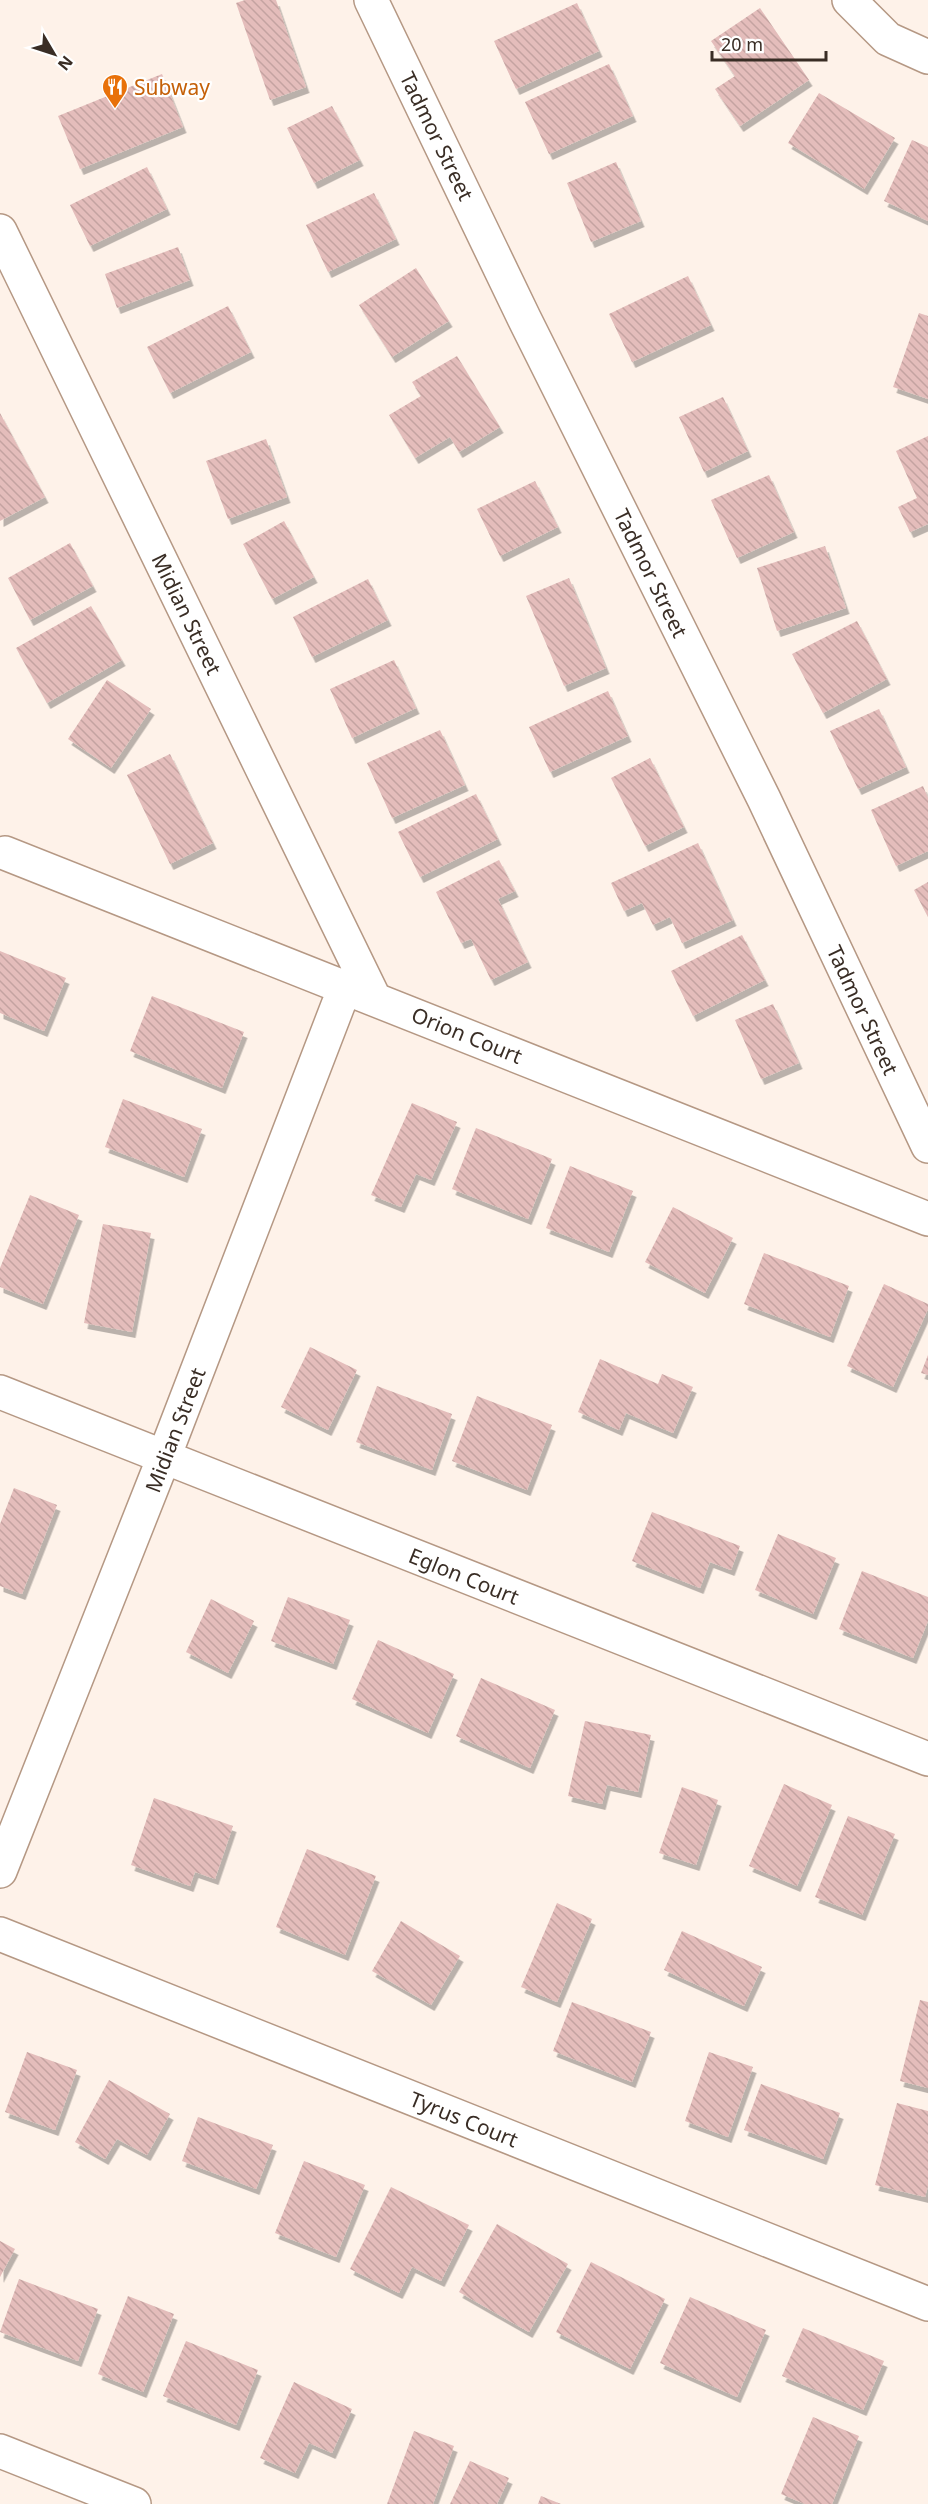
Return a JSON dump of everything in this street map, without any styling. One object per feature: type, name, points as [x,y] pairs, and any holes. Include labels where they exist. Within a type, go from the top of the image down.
[{"type":"street","name":"Tadmor Street","points":[[371,0],[524,318],[769,809],[928,1146]]},
{"type":"street","points":[[849,0],[888,39],[928,57]]},
{"type":"street","name":"Midian Street","points":[[0,231],[359,992],[164,1457],[0,1871]]},
{"type":"street","name":"Orion Court","points":[[5,853],[928,1218]]},
{"type":"street","name":"Eglon Court","points":[[0,1392],[928,1759]]},
{"type":"street","name":"Tyrus Court","points":[[0,1934],[928,2304]]},
{"type":"street","points":[[0,2451],[134,2504]]},
{"type":"building","points":[[245,0],[276,0],[306,87],[270,100],[236,3]]},
{"type":"building","points":[[577,3],[599,51],[516,89],[494,41]]},
{"type":"building","points":[[760,8],[809,80],[740,126],[715,89],[735,76],[711,41]]},
{"type":"building","points":[[609,64],[633,116],[549,154],[525,102]]},
{"type":"building","points":[[162,74],[183,127],[80,169],[58,116]]},
{"type":"building","points":[[819,93],[895,138],[864,189],[788,143]]},
{"type":"building","points":[[332,106],[360,160],[314,183],[287,128]]},
{"type":"building","points":[[912,140],[928,147],[928,221],[884,201]]},
{"type":"building","points":[[616,162],[641,221],[591,242],[567,183]]},
{"type":"building","points":[[147,167],[167,209],[90,246],[70,205]]},
{"type":"building","points":[[374,193],[396,239],[328,272],[306,225]]},
{"type":"building","points":[[178,247],[190,280],[117,308],[105,274]]},
{"type":"building","points":[[416,268],[449,321],[392,357],[359,305]]},
{"type":"building","points":[[688,276],[711,325],[632,362],[609,314]]},
{"type":"building","points":[[228,306],[251,352],[170,393],[147,347]]},
{"type":"building","points":[[919,313],[928,316],[928,399],[893,387]]},
{"type":"building","points":[[457,356],[500,427],[459,452],[450,437],[415,458],[389,415],[421,396],[412,382]]},
{"type":"building","points":[[723,397],[748,451],[704,472],[679,417]]},
{"type":"building","points":[[0,413],[45,497],[0,521]]},
{"type":"building","points":[[928,436],[928,524],[910,532],[898,507],[917,498],[896,451]]},
{"type":"building","points":[[266,439],[287,497],[228,519],[206,461]]},
{"type":"building","points":[[769,475],[794,532],[737,558],[711,500]]},
{"type":"building","points":[[535,481],[558,527],[500,556],[477,509]]},
{"type":"building","points":[[284,521],[314,577],[272,599],[243,544]]},
{"type":"building","points":[[70,543],[93,586],[30,620],[8,578]]},
{"type":"building","points":[[825,546],[846,608],[777,631],[757,568]]},
{"type":"building","points":[[569,578],[606,668],[564,686],[526,596]]},
{"type":"building","points":[[368,579],[388,620],[312,657],[293,617]]},
{"type":"building","points":[[91,606],[122,660],[47,703],[16,648]]},
{"type":"building","points":[[857,621],[887,679],[823,713],[792,654]]},
{"type":"building","points":[[394,660],[416,708],[352,738],[330,689]]},
{"type":"building","points":[[107,680],[151,709],[111,768],[68,739]]},
{"type":"building","points":[[608,691],[628,736],[550,772],[529,727]]},
{"type":"building","points":[[879,709],[906,767],[858,789],[830,731]]},
{"type":"building","points":[[440,730],[465,785],[392,818],[367,763]]},
{"type":"building","points":[[170,754],[213,843],[170,864],[127,775]]},
{"type":"building","points":[[650,758],[684,827],[645,846],[611,778]]},
{"type":"building","points":[[923,786],[928,798],[928,851],[896,866],[871,810]]},
{"type":"building","points":[[476,794],[498,839],[420,877],[398,832]]},
{"type":"building","points":[[698,843],[733,920],[682,943],[670,917],[653,925],[642,903],[624,911],[611,883]]},
{"type":"building","points":[[499,860],[515,891],[498,899],[528,962],[491,980],[471,939],[461,943],[436,892]]},
{"type":"building","points":[[928,882],[928,917],[914,890]]},
{"type":"building","points":[[742,935],[765,980],[693,1016],[671,971]]},
{"type":"building","points":[[0,951],[66,978],[44,1031],[0,1013]]},
{"type":"building","points":[[152,996],[244,1032],[222,1088],[130,1051]]},
{"type":"building","points":[[773,1004],[799,1063],[761,1079],[735,1020]]},
{"type":"building","points":[[123,1099],[202,1129],[184,1177],[105,1147]]},
{"type":"building","points":[[412,1103],[457,1122],[431,1180],[416,1174],[401,1207],[371,1195]]},
{"type":"building","points":[[476,1128],[552,1159],[528,1219],[452,1189]]},
{"type":"building","points":[[570,1166],[633,1191],[609,1252],[546,1228]]},
{"type":"building","points":[[30,1195],[79,1215],[43,1304],[0,1287],[0,1268]]},
{"type":"building","points":[[673,1207],[733,1238],[705,1293],[645,1262]]},
{"type":"building","points":[[103,1224],[151,1233],[132,1332],[84,1323]]},
{"type":"building","points":[[764,1253],[849,1286],[830,1337],[744,1304]]},
{"type":"building","points":[[884,1284],[928,1304],[928,1309],[893,1387],[847,1366]]},
{"type":"building","points":[[310,1347],[357,1370],[328,1430],[281,1407]]},
{"type":"building","points":[[928,1355],[928,1375],[921,1373]]},
{"type":"building","points":[[600,1359],[658,1384],[662,1374],[693,1387],[673,1433],[626,1413],[619,1430],[578,1412]]},
{"type":"building","points":[[377,1386],[452,1414],[432,1470],[356,1442]]},
{"type":"building","points":[[477,1396],[552,1425],[527,1490],[452,1461]]},
{"type":"building","points":[[14,1488],[57,1505],[22,1594],[0,1586],[0,1524]]},
{"type":"building","points":[[652,1512],[740,1546],[731,1570],[710,1562],[700,1588],[632,1561]]},
{"type":"building","points":[[778,1534],[836,1558],[813,1614],[755,1590]]},
{"type":"building","points":[[862,1571],[928,1597],[928,1621],[913,1658],[839,1629]]},
{"type":"building","points":[[288,1597],[350,1620],[333,1664],[271,1641]]},
{"type":"building","points":[[211,1599],[254,1621],[228,1673],[186,1652]]},
{"type":"building","points":[[378,1640],[454,1674],[428,1733],[352,1699]]},
{"type":"building","points":[[481,1678],[555,1710],[530,1768],[456,1736]]},
{"type":"building","points":[[585,1721],[651,1735],[638,1792],[607,1785],[602,1804],[568,1796]]},
{"type":"building","points":[[784,1784],[832,1805],[797,1886],[749,1866]]},
{"type":"building","points":[[682,1787],[718,1800],[696,1865],[659,1853]]},
{"type":"building","points":[[154,1798],[233,1826],[215,1879],[195,1872],[190,1886],[131,1865]]},
{"type":"building","points":[[848,1816],[895,1834],[862,1915],[815,1897]]},
{"type":"building","points":[[307,1849],[376,1876],[345,1955],[276,1927]]},
{"type":"building","points":[[557,1903],[592,1919],[557,2002],[521,1987]]},
{"type":"building","points":[[401,1921],[460,1956],[431,2005],[372,1971]]},
{"type":"building","points":[[682,1931],[762,1967],[744,2006],[664,1970]]},
{"type":"building","points":[[920,2000],[928,2002],[928,2088],[900,2081]]},
{"type":"building","points":[[572,2002],[651,2032],[632,2082],[553,2051]]},
{"type":"building","points":[[27,2052],[77,2070],[55,2130],[5,2112]]},
{"type":"building","points":[[709,2052],[753,2067],[728,2137],[685,2121]]},
{"type":"building","points":[[109,2080],[170,2114],[147,2155],[117,2139],[105,2159],[75,2142]]},
{"type":"building","points":[[761,2084],[840,2113],[823,2159],[744,2130]]},
{"type":"building","points":[[897,2103],[928,2111],[928,2186],[925,2197],[875,2185]]},
{"type":"building","points":[[198,2117],[273,2145],[256,2189],[182,2161]]},
{"type":"building","points":[[304,2161],[365,2185],[336,2257],[275,2233]]},
{"type":"building","points":[[391,2187],[469,2225],[441,2281],[412,2267],[399,2293],[350,2269]]},
{"type":"building","points":[[497,2224],[568,2264],[529,2332],[459,2292]]},
{"type":"building","points":[[0,2241],[15,2249],[0,2277]]},
{"type":"building","points":[[591,2262],[665,2299],[630,2369],[556,2332]]},
{"type":"building","points":[[19,2279],[98,2309],[78,2361],[0,2332]]},
{"type":"building","points":[[128,2296],[174,2314],[143,2392],[98,2374]]},
{"type":"building","points":[[690,2297],[766,2330],[737,2397],[660,2363]]},
{"type":"building","points":[[803,2328],[884,2361],[863,2410],[782,2376]]},
{"type":"building","points":[[186,2341],[258,2370],[236,2425],[163,2396]]},
{"type":"building","points":[[294,2382],[352,2409],[332,2453],[309,2443],[295,2473],[260,2458]]},
{"type":"building","points":[[813,2417],[859,2436],[832,2504],[805,2504],[781,2494]]},
{"type":"building","points":[[414,2431],[454,2446],[433,2504],[387,2504]]},
{"type":"building","points":[[470,2461],[509,2478],[497,2504],[450,2504]]},
{"type":"building","points":[[541,2496],[561,2504],[538,2504]]},
{"type":"place","name":"Subway","points":[[115,110]]}]
